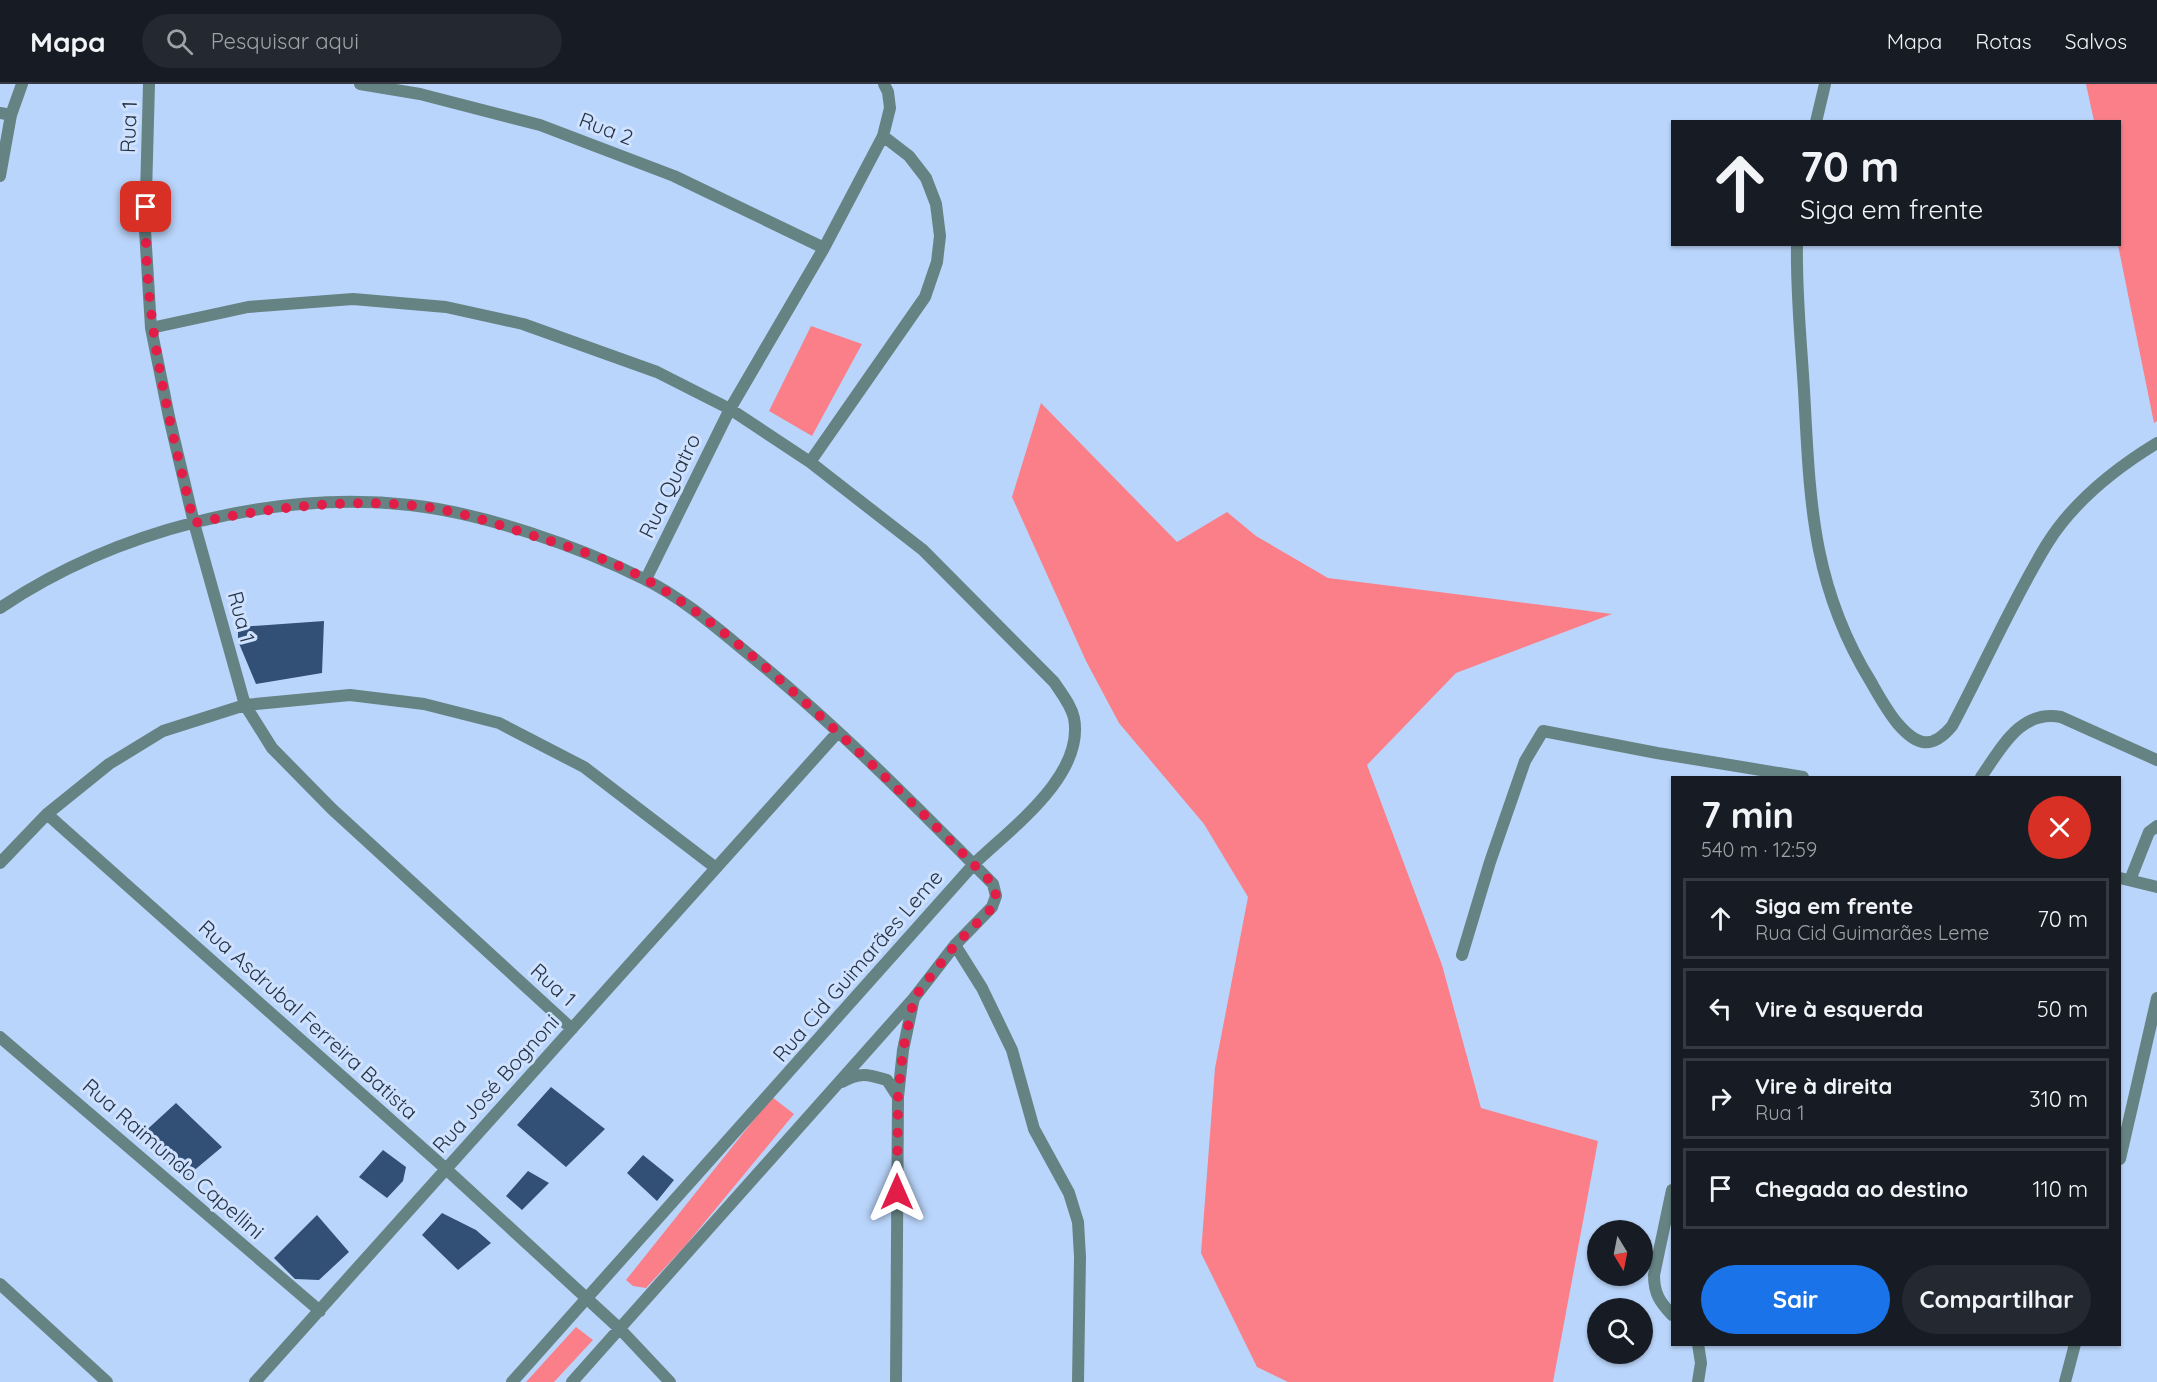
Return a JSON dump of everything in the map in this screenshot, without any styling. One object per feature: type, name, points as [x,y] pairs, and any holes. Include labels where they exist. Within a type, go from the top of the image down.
[{"type":"street","points":[[0,176],[5,114],[22,84]]},
{"type":"street","name":"Rua 1","points":[[149,84],[146,230],[151,328],[194,523],[245,705],[272,748],[332,809],[572,1029]]},
{"type":"street","name":"Rua 2","points":[[360,84],[420,94],[540,125],[674,176],[824,248]]},
{"type":"street","points":[[810,462],[925,297],[937,262],[940,236],[936,204],[926,178],[885,131],[890,108],[888,92],[884,84]]},
{"type":"street","points":[[1816,120],[1825,84]]},
{"type":"street","name":"Rua Quatro","points":[[646,579],[730,409],[824,248],[885,131]]},
{"type":"street","points":[[1797,246],[1811,513],[1822,568],[1836,614],[1856,658],[1893,718],[1908,736],[1921,742],[1933,742],[1943,737],[1953,726],[2048,543],[2086,496],[2134,456],[2157,443]]},
{"type":"street","name":"Rua Cid Guimarães Leme","points":[[151,328],[248,307],[353,299],[446,307],[523,324],[657,372],[730,409],[810,462],[923,550],[1054,682],[1068,702],[1074,718],[1075,737],[1070,756],[1054,786],[974,864],[512,1382]]},
{"type":"street","points":[[0,608],[33,585],[108,549],[194,523],[267,508],[335,503],[409,505],[463,515],[557,543],[646,579],[715,626],[838,732],[993,884],[996,896],[993,907],[955,945],[914,998],[572,1382]]},
{"type":"street","points":[[0,863],[47,814],[109,764],[163,731],[245,705],[350,695],[424,704],[499,723],[584,767],[716,868]]},
{"type":"street","points":[[1982,776],[2012,734],[2028,721],[2046,714],[2061,717],[2157,760]]},
{"type":"street","points":[[1462,956],[1490,862],[1525,761],[1543,731],[1668,755],[1797,776]]},
{"type":"street","name":"Rua José Bognoni","points":[[255,1382],[838,732]]},
{"type":"street","name":"Rua Asdrubal Ferreira Batista","points":[[47,814],[446,1168],[620,1329],[670,1382]]},
{"type":"street","points":[[2157,826],[2149,832],[2125,879],[2157,887]]},
{"type":"street","points":[[955,945],[982,988],[1012,1050],[1034,1128],[1069,1193],[1078,1222],[1080,1257],[1078,1382]]},
{"type":"street","points":[[896,1382],[898,1097],[903,1050],[914,998]]},
{"type":"street","points":[[2121,1155],[2157,998]]},
{"type":"street","name":"Rua Raimundo Capellini","points":[[0,1037],[320,1311]]},
{"type":"street","points":[[832,1088],[856,1074],[872,1076],[887,1080],[898,1097]]},
{"type":"street","points":[[1671,1196],[1654,1289],[1659,1302],[1671,1314]]},
{"type":"street","points":[[0,1284],[107,1382]]},
{"type":"street","points":[[1698,1346],[1701,1363],[1698,1382]]},
{"type":"street","points":[[2065,1382],[2074,1346]]},
{"type":"shaded area","points":[[2086,84],[2157,84],[2157,421],[2154,423],[2118,246],[2121,246],[2121,120],[2094,120]]},
{"type":"shaded area","points":[[811,326],[862,344],[812,436],[769,411]]},
{"type":"shaded area","points":[[1041,403],[1177,542],[1227,512],[1256,536],[1328,578],[1612,614],[1456,673],[1367,765],[1442,965],[1481,1108],[1598,1141],[1553,1382],[1288,1382],[1257,1367],[1201,1253],[1215,1068],[1248,897],[1204,824],[1119,723],[1086,661],[1012,497]]},
{"type":"shaded area","points":[[772,1097],[794,1114],[685,1246],[646,1288],[633,1286],[626,1280]]},
{"type":"shaded area","points":[[576,1327],[593,1340],[554,1382],[526,1382]]},
{"type":"building","points":[[324,621],[322,673],[256,684],[238,641],[238,627]]},
{"type":"building","points":[[551,1087],[605,1129],[566,1167],[517,1125]]},
{"type":"building","points":[[176,1103],[222,1147],[185,1178],[140,1136]]},
{"type":"building","points":[[383,1150],[406,1167],[403,1181],[387,1198],[359,1177]]},
{"type":"building","points":[[643,1155],[674,1180],[657,1201],[627,1173]]},
{"type":"building","points":[[528,1171],[549,1183],[522,1210],[506,1196]]},
{"type":"building","points":[[442,1213],[476,1230],[491,1243],[458,1270],[422,1235]]},
{"type":"building","points":[[317,1215],[349,1252],[319,1280],[295,1279],[274,1258]]},
{"type":"route","points":[[146,207],[151,328],[194,523],[267,508],[335,503],[409,505],[463,515],[557,543],[646,579],[715,626],[776,676],[838,732],[993,884],[996,896],[993,907],[955,945],[914,998],[903,1050],[898,1097],[897,1192]]}]
